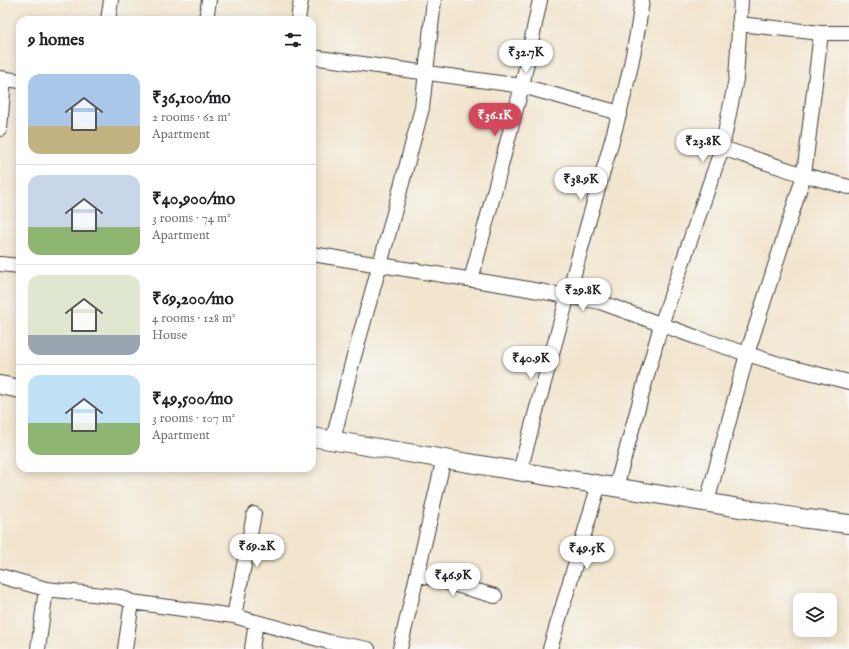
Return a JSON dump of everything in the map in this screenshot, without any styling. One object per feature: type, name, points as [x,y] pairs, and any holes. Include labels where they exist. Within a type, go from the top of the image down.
[{"type":"street","points":[[109,16],[111,0]]},
{"type":"street","points":[[207,16],[209,0]]},
{"type":"street","points":[[299,16],[301,0]]},
{"type":"street","points":[[333,440],[351,367],[380,266],[422,108],[434,0]]},
{"type":"street","points":[[471,280],[522,86],[540,0]]},
{"type":"street","points":[[520,471],[567,296],[620,113],[638,35],[642,0]]},
{"type":"street","points":[[550,649],[722,148],[736,79],[741,0]]},
{"type":"street","points":[[739,24],[821,33],[849,33]]},
{"type":"street","points":[[707,502],[747,354],[804,175],[821,33]]},
{"type":"street","points":[[316,58],[522,86],[620,113]]},
{"type":"street","points":[[0,129],[2,78],[16,80]]},
{"type":"street","points":[[722,148],[804,175],[849,187]]},
{"type":"street","points":[[316,255],[600,302],[661,325],[747,354],[785,366],[849,382]]},
{"type":"street","points":[[0,264],[16,266]]},
{"type":"street","points":[[0,385],[16,388]]},
{"type":"street","points":[[316,438],[800,518],[849,524]]},
{"type":"street","points":[[400,649],[444,458]]},
{"type":"street","points":[[234,616],[254,514]]},
{"type":"street","points":[[418,574],[495,596]]},
{"type":"street","points":[[0,576],[46,589],[121,597],[132,602],[234,616],[329,645],[368,649]]},
{"type":"street","points":[[38,649],[46,589]]},
{"type":"street","points":[[125,649],[132,602]]},
{"type":"street","points":[[252,649],[256,622]]}]
